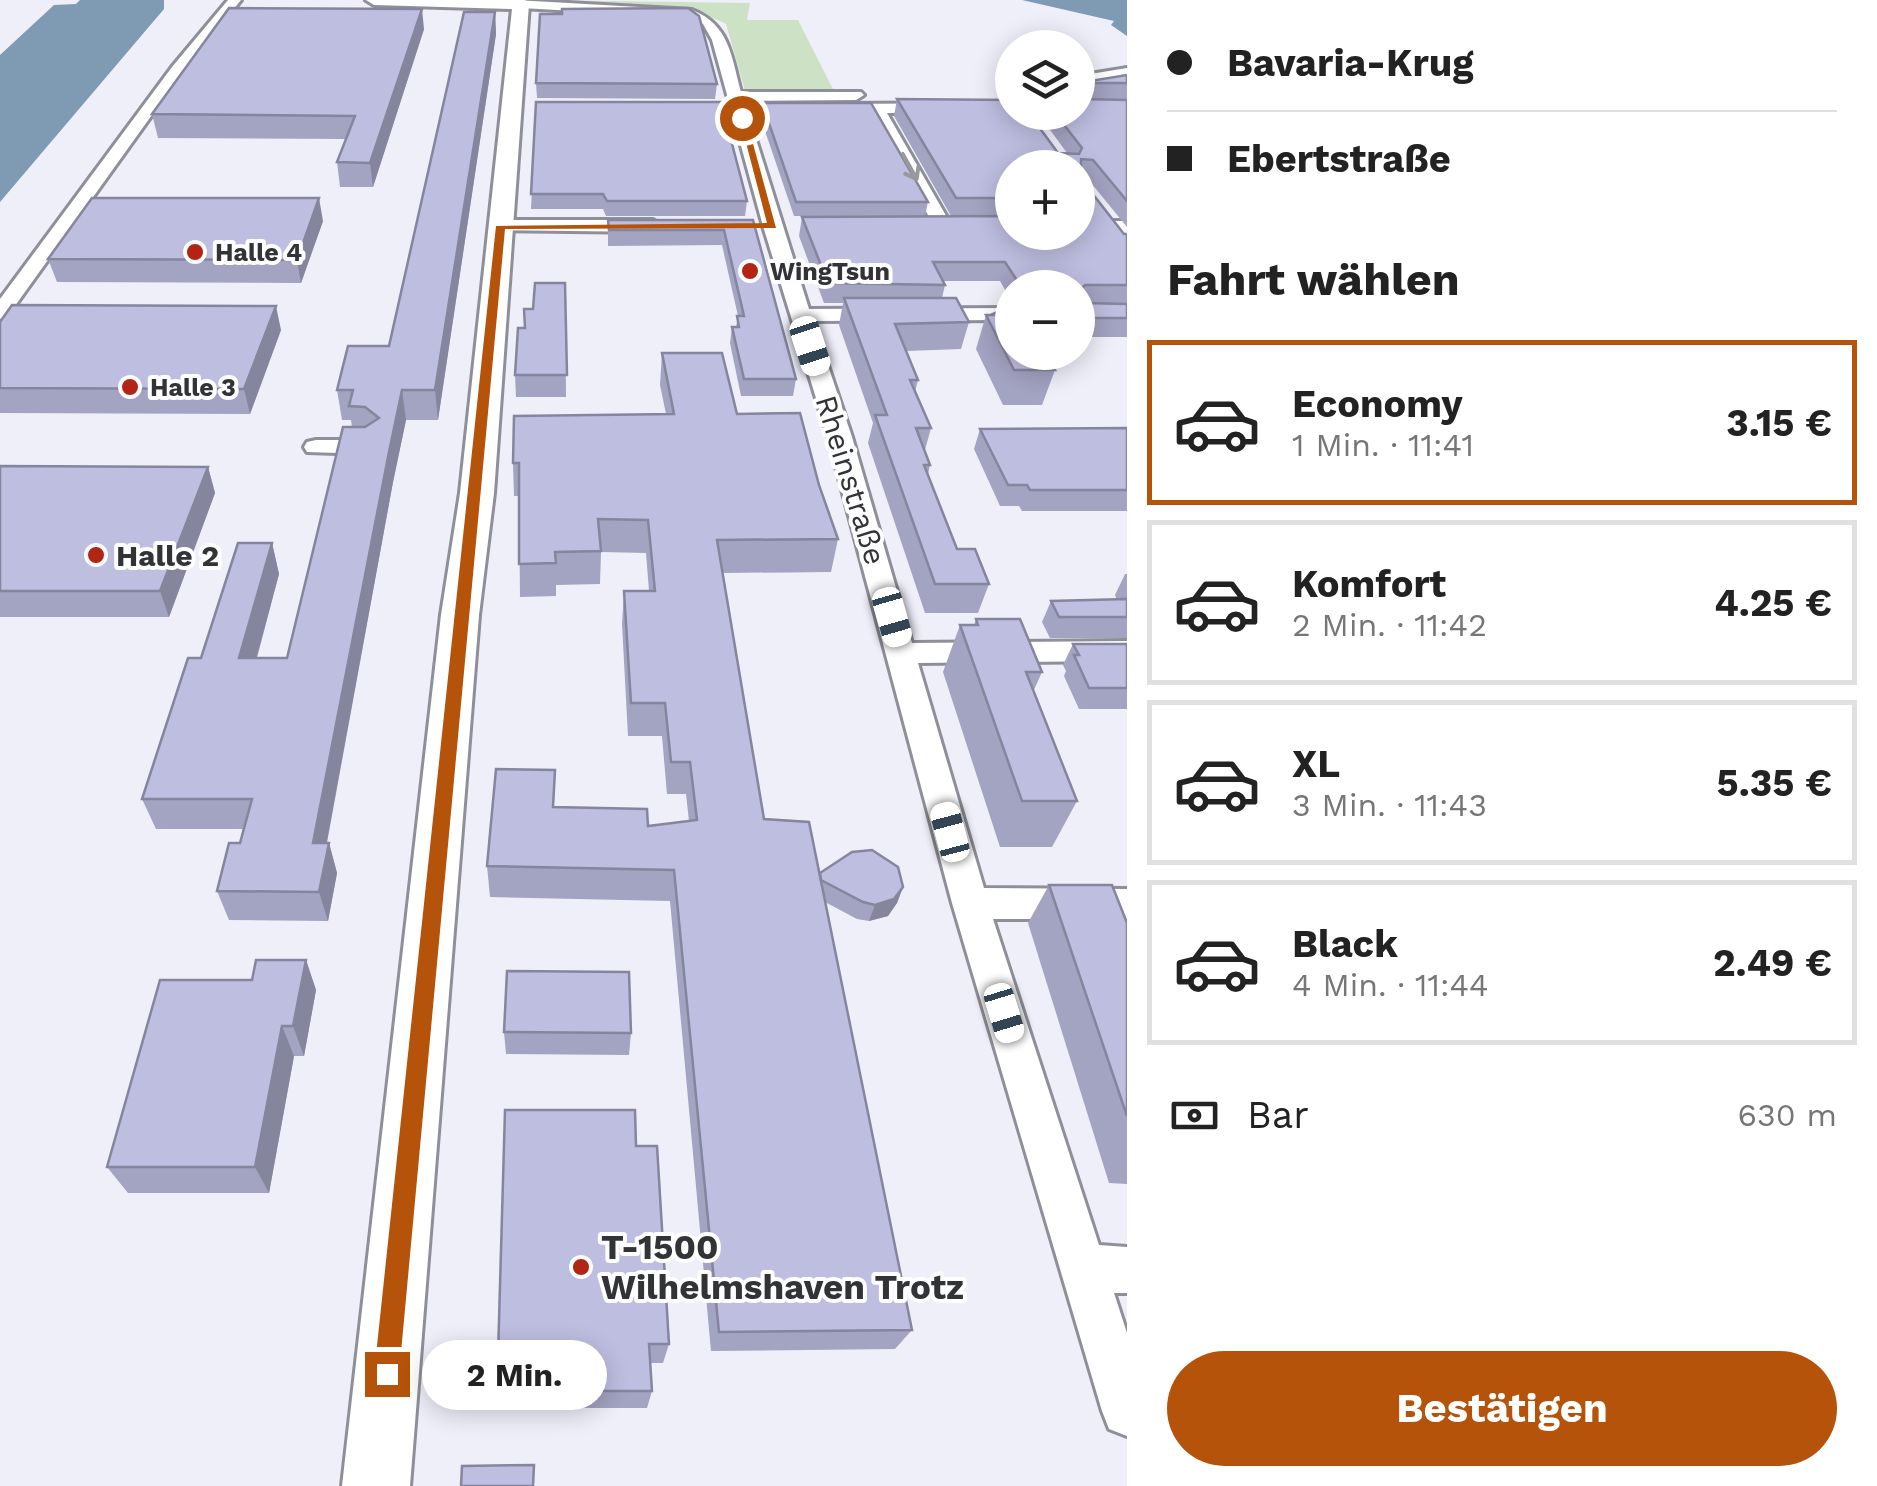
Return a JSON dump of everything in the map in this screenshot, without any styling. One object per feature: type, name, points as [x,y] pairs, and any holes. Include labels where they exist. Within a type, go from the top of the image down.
[{"type":"street","points":[[0,314],[211,28],[236,0]]},
{"type":"street","points":[[374,0],[521,2],[516,107],[500,226],[376,1486]]},
{"type":"street","name":"Rheinstraße","points":[[521,2],[666,10],[708,21],[720,40],[733,105],[902,653],[970,903],[1106,1269],[1127,1410]]},
{"type":"street","points":[[1095,77],[1127,72]]},
{"type":"street","points":[[733,105],[995,92]]},
{"type":"street","points":[[733,105],[995,108]]},
{"type":"street","points":[[878,109],[942,226]]},
{"type":"street","points":[[1113,222],[1127,246]]},
{"type":"street","points":[[500,226],[674,226]]},
{"type":"street","points":[[800,316],[995,314]]},
{"type":"street","points":[[316,446],[368,446]]},
{"type":"street","points":[[902,653],[1127,651]]},
{"type":"street","points":[[970,903],[1127,904]]},
{"type":"green space","points":[[532,0],[750,3],[747,20],[798,20],[835,93],[746,94],[726,24],[707,16],[659,7]]},
{"type":"water","points":[[80,0],[164,0],[164,9],[0,202],[0,55],[54,5],[76,4]]},
{"type":"water","points":[[1022,0],[1127,0],[1127,36],[1111,25],[1114,21]]},
{"type":"building","points":[[229,8],[422,9],[370,163],[337,162],[355,116],[152,114]]},
{"type":"building","points":[[688,8],[699,16],[717,84],[536,83],[540,14],[562,14],[562,9]]},
{"type":"building","points":[[464,12],[495,12],[435,390],[402,390],[313,843],[329,843],[319,892],[217,891],[229,843],[240,843],[252,799],[142,799],[188,658],[201,658],[238,543],[272,543],[239,658],[287,658],[343,427],[365,427],[379,418],[365,407],[349,406],[353,390],[337,390],[348,346],[389,346]]},
{"type":"building","points":[[1127,75],[1127,83],[1095,80]]},
{"type":"building","points":[[897,99],[995,100],[995,130],[1041,130],[1056,150],[995,150],[995,198],[956,198]]},
{"type":"building","points":[[1095,99],[1127,100],[1127,201],[1095,162],[1095,150],[1082,148],[1068,130],[1095,130]]},
{"type":"building","points":[[536,102],[721,102],[747,201],[607,201],[603,194],[531,194]]},
{"type":"building","points":[[762,103],[871,103],[928,202],[796,202]]},
{"type":"building","points":[[1095,197],[1127,234],[1127,285],[1095,285],[1095,270],[1010,270],[1005,262],[933,262],[945,285],[828,283],[802,217],[995,216],[995,250],[1095,250]]},
{"type":"building","points":[[92,198],[319,198],[297,260],[48,259]]},
{"type":"building","points":[[608,220],[753,220],[796,379],[744,379],[732,327],[739,327],[737,316],[744,316],[724,230],[609,230]]},
{"type":"building","points":[[535,283],[565,283],[567,375],[515,375],[518,328],[525,328],[524,309],[533,309]]},
{"type":"building","points":[[844,298],[956,298],[969,322],[895,324],[918,380],[910,380],[931,428],[916,428],[930,465],[924,465],[957,549],[975,549],[989,584],[935,584],[875,415],[887,415]]},
{"type":"building","points":[[1095,303],[1127,304],[1127,318],[1095,318]]},
{"type":"building","name":"Halle 3","points":[[12,305],[276,306],[244,389],[0,388],[0,322]]},
{"type":"building","points":[[986,315],[995,315],[995,333]]},
{"type":"building","points":[[662,353],[722,353],[737,414],[800,413],[838,539],[717,540],[764,819],[809,822],[912,1330],[719,1332],[674,870],[487,866],[496,769],[555,770],[553,807],[647,809],[648,826],[697,820],[690,762],[671,762],[665,703],[631,703],[624,591],[655,591],[648,520],[598,519],[601,551],[555,552],[556,563],[519,564],[519,463],[513,463],[514,416],[674,414]]},
{"type":"building","points":[[1127,428],[1127,490],[1030,490],[1027,485],[1008,485],[980,429]]},
{"type":"building","name":"Halle 2","points":[[0,466],[208,467],[160,591],[0,591]]},
{"type":"building","points":[[1127,599],[1127,617],[1059,617],[1051,601]]},
{"type":"building","points":[[976,619],[1020,619],[1042,672],[1026,672],[1077,801],[1022,801],[960,625],[978,625]]},
{"type":"building","points":[[1073,644],[1127,644],[1127,688],[1089,688]]},
{"type":"building","points":[[872,850],[898,867],[903,887],[894,899],[875,905],[863,902],[821,880],[820,873],[852,852]]},
{"type":"building","points":[[1049,885],[1112,885],[1127,923],[1127,1116]]},
{"type":"building","points":[[256,960],[306,960],[293,1026],[282,1026],[255,1167],[107,1167],[160,980],[252,980]]},
{"type":"building","points":[[507,971],[629,972],[631,1033],[504,1032]]},
{"type":"building","name":"T-1500 Wilhelmshaven Trotz","points":[[505,1110],[635,1110],[636,1146],[657,1146],[669,1344],[649,1344],[652,1391],[497,1391]]},
{"type":"building","points":[[534,1465],[533,1486],[461,1486],[462,1466]]},
{"type":"place","name":"Halle 4","points":[[195,252]]},
{"type":"place","name":"WingTsun","points":[[750,271]]},
{"type":"place","name":"Halle 3","points":[[130,387]]},
{"type":"place","name":"Halle 2","points":[[96,555]]},
{"type":"place","name":"T-1500 Wilhelmshaven Trotz","points":[[581,1267]]},
{"type":"route","points":[[387,1374],[460,615],[477,493],[500,226],[772,226],[742,118]]}]
